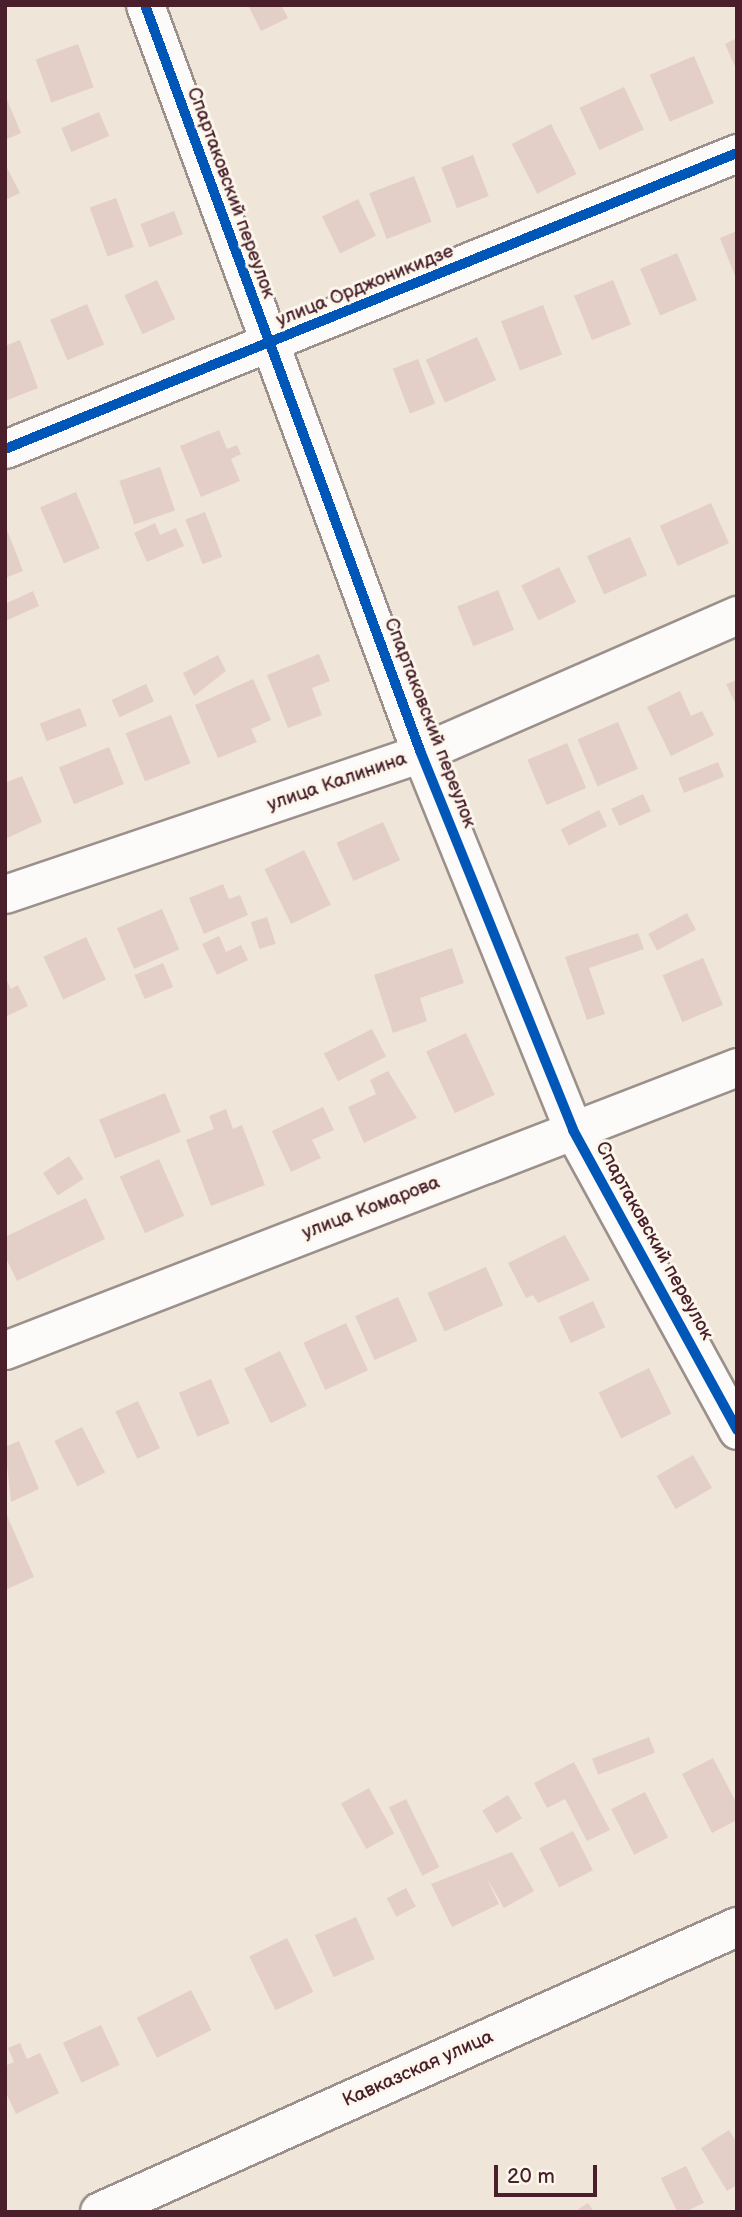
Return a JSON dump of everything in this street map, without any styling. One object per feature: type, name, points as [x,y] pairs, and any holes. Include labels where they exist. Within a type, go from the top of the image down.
[{"type":"street","name":"Спартаковский переулок","points":[[145,5],[267,344],[421,753],[573,1130],[737,1430]]},
{"type":"street","name":"улица Орджоникидзе","points":[[5,449],[737,153]]},
{"type":"street","name":"улица Калинина","points":[[5,894],[421,753],[737,615]]},
{"type":"street","name":"улица Комарова","points":[[5,1350],[737,1067]]},
{"type":"street","name":"Кавказская улица","points":[[100,2212],[737,1927]]},
{"type":"building","points":[[248,5],[281,5],[288,18],[261,31]]},
{"type":"building","points":[[737,38],[737,71],[725,44]]},
{"type":"building","points":[[78,44],[94,87],[51,103],[36,59]]},
{"type":"building","points":[[694,56],[714,103],[670,122],[650,75]]},
{"type":"building","points":[[624,87],[644,130],[599,150],[580,108]]},
{"type":"building","points":[[5,95],[21,133],[5,140]]},
{"type":"building","points":[[99,112],[109,136],[71,152],[61,128]]},
{"type":"building","points":[[551,124],[576,174],[537,194],[512,144]]},
{"type":"building","points":[[473,155],[489,196],[457,208],[441,167]]},
{"type":"building","points":[[5,164],[20,193],[5,200]]},
{"type":"building","points":[[414,176],[432,222],[387,239],[369,193]]},
{"type":"building","points":[[116,198],[134,247],[107,256],[90,208]]},
{"type":"building","points":[[358,199],[376,236],[340,253],[322,217]]},
{"type":"building","points":[[174,211],[183,234],[149,247],[140,224]]},
{"type":"building","points":[[737,231],[737,281],[720,238]]},
{"type":"building","points":[[677,253],[697,300],[660,316],[640,269]]},
{"type":"building","points":[[157,280],[175,319],[143,334],[124,295]]},
{"type":"building","points":[[613,280],[631,325],[592,340],[574,296]]},
{"type":"building","points":[[87,304],[104,345],[67,360],[50,320]]},
{"type":"building","points":[[543,305],[562,354],[520,371],[501,321]]},
{"type":"building","points":[[477,337],[496,380],[445,403],[426,360]]},
{"type":"building","points":[[20,340],[38,388],[5,401],[5,346]]},
{"type":"building","points":[[418,359],[435,404],[410,413],[393,369]]},
{"type":"building","points":[[219,430],[227,449],[237,445],[241,454],[231,459],[240,481],[201,497],[180,446]]},
{"type":"building","points":[[160,467],[175,510],[134,524],[119,481]]},
{"type":"building","points":[[76,492],[100,548],[64,563],[40,507]]},
{"type":"building","points":[[711,503],[729,543],[678,566],[660,526]]},
{"type":"building","points":[[205,512],[222,557],[203,564],[185,520]]},
{"type":"building","points":[[155,523],[160,535],[176,528],[184,546],[147,562],[134,533]]},
{"type":"building","points":[[5,525],[23,571],[5,578]]},
{"type":"building","points":[[630,537],[647,575],[604,594],[587,556]]},
{"type":"building","points":[[559,567],[576,602],[538,620],[521,585]]},
{"type":"building","points":[[498,590],[514,630],[473,646],[457,606]]},
{"type":"building","points":[[33,591],[39,606],[5,621],[5,604]]},
{"type":"building","points":[[319,654],[330,681],[312,688],[322,715],[288,728],[267,675]]},
{"type":"building","points":[[218,655],[226,671],[194,696],[183,673]]},
{"type":"building","points":[[253,679],[271,720],[251,729],[257,742],[218,758],[195,705]]},
{"type":"building","points":[[737,680],[737,707],[726,684]]},
{"type":"building","points":[[146,684],[154,701],[120,717],[112,700]]},
{"type":"building","points":[[680,691],[691,716],[702,711],[714,735],[671,756],[647,707]]},
{"type":"building","points":[[80,708],[87,726],[47,741],[40,723]]},
{"type":"building","points":[[171,715],[190,763],[145,782],[126,733]]},
{"type":"building","points":[[618,722],[638,769],[597,786],[577,739]]},
{"type":"building","points":[[567,743],[586,788],[547,805],[527,760]]},
{"type":"building","points":[[109,747],[124,784],[74,804],[59,767]]},
{"type":"building","points":[[718,762],[724,777],[684,793],[678,778]]},
{"type":"building","points":[[22,776],[42,822],[5,839],[5,783]]},
{"type":"building","points":[[643,794],[651,811],[619,826],[611,809]]},
{"type":"building","points":[[599,810],[607,826],[569,846],[561,830]]},
{"type":"building","points":[[383,822],[400,860],[353,881],[336,843]]},
{"type":"building","points":[[304,850],[331,905],[291,924],[264,869]]},
{"type":"building","points":[[223,884],[229,899],[240,895],[248,915],[204,934],[189,898]]},
{"type":"building","points":[[162,909],[179,950],[134,969],[117,928]]},
{"type":"building","points":[[687,913],[696,930],[657,950],[648,934]]},
{"type":"building","points":[[267,917],[276,944],[259,949],[251,922]]},
{"type":"building","points":[[638,933],[644,949],[589,968],[605,1014],[587,1020],[565,957]]},
{"type":"building","points":[[219,936],[226,952],[241,945],[248,960],[217,975],[202,944]]},
{"type":"building","points":[[86,937],[106,980],[63,999],[43,957]]},
{"type":"building","points":[[452,948],[464,983],[420,998],[427,1021],[393,1033],[374,975]]},
{"type":"building","points":[[703,958],[723,1005],[682,1022],[662,975]]},
{"type":"building","points":[[163,963],[173,987],[145,999],[134,975]]},
{"type":"building","points":[[5,977],[11,989],[18,985],[28,1006],[5,1017]]},
{"type":"building","points":[[372,1029],[386,1057],[338,1081],[324,1054]]},
{"type":"building","points":[[466,1033],[495,1095],[455,1113],[426,1052]]},
{"type":"building","points":[[388,1071],[417,1118],[364,1143],[348,1107],[376,1094],[370,1080]]},
{"type":"building","points":[[165,1093],[181,1132],[115,1159],[99,1120]]},
{"type":"building","points":[[323,1107],[334,1130],[312,1140],[321,1158],[291,1172],[272,1131]]},
{"type":"building","points":[[226,1109],[233,1129],[242,1125],[265,1185],[211,1206],[186,1140],[214,1129],[209,1116]]},
{"type":"building","points":[[69,1156],[84,1179],[58,1196],[43,1173]]},
{"type":"building","points":[[159,1159],[184,1216],[145,1233],[120,1176]]},
{"type":"building","points":[[86,1198],[105,1239],[17,1281],[5,1256],[5,1237]]},
{"type":"building","points":[[565,1235],[590,1280],[538,1303],[533,1295],[526,1298],[508,1263]]},
{"type":"building","points":[[486,1267],[503,1305],[445,1331],[428,1293]]},
{"type":"building","points":[[398,1297],[418,1341],[375,1360],[355,1316]]},
{"type":"building","points":[[593,1301],[605,1327],[571,1343],[559,1317]]},
{"type":"building","points":[[346,1323],[368,1370],[325,1390],[303,1343]]},
{"type":"building","points":[[280,1351],[307,1406],[271,1423],[244,1369]]},
{"type":"building","points":[[649,1368],[671,1414],[621,1438],[599,1393]]},
{"type":"building","points":[[211,1379],[230,1423],[198,1437],[179,1393]]},
{"type":"building","points":[[138,1401],[160,1448],[137,1459],[115,1412]]},
{"type":"building","points":[[82,1427],[105,1472],[78,1487],[54,1441]]},
{"type":"building","points":[[19,1441],[39,1489],[11,1502],[5,1447]]},
{"type":"building","points":[[693,1455],[712,1488],[676,1509],[657,1476]]},
{"type":"building","points":[[5,1511],[34,1577],[5,1590]]},
{"type":"building","points":[[649,1737],[655,1753],[598,1775],[592,1759]]},
{"type":"building","points":[[713,1758],[737,1804],[737,1820],[712,1833],[682,1774]]},
{"type":"building","points":[[574,1762],[610,1830],[587,1841],[565,1799],[547,1808],[534,1783]]},
{"type":"building","points":[[369,1788],[394,1833],[366,1849],[341,1804]]},
{"type":"building","points":[[645,1792],[668,1837],[634,1855],[611,1809]]},
{"type":"building","points":[[508,1795],[522,1818],[496,1834],[482,1810]]},
{"type":"building","points":[[406,1799],[439,1867],[422,1876],[389,1807]]},
{"type":"building","points":[[573,1831],[593,1870],[559,1887],[539,1848]]},
{"type":"building","points":[[512,1852],[534,1891],[504,1908],[486,1877],[499,1904],[452,1927],[431,1884]]},
{"type":"building","points":[[406,1888],[416,1907],[396,1917],[387,1898]]},
{"type":"building","points":[[356,1917],[375,1959],[334,1977],[315,1935]]},
{"type":"building","points":[[287,1938],[313,1992],[276,2010],[249,1956]]},
{"type":"building","points":[[191,1990],[211,2030],[157,2058],[137,2018]]},
{"type":"building","points":[[101,2025],[120,2065],[82,2083],[63,2043]]},
{"type":"building","points":[[20,2043],[27,2059],[40,2053],[59,2093],[16,2114],[5,2091],[5,2066],[14,2062],[8,2048]]},
{"type":"building","points":[[729,2130],[737,2143],[737,2185],[727,2191],[701,2148]]},
{"type":"building","points":[[686,2166],[704,2203],[685,2212],[677,2212],[661,2178]]},
{"type":"building","points":[[588,2203],[594,2212],[574,2212]]},
{"type":"cycle path","points":[[145,5],[421,753],[573,1130],[737,1430]]},
{"type":"cycle path","points":[[5,449],[737,153]]}]
